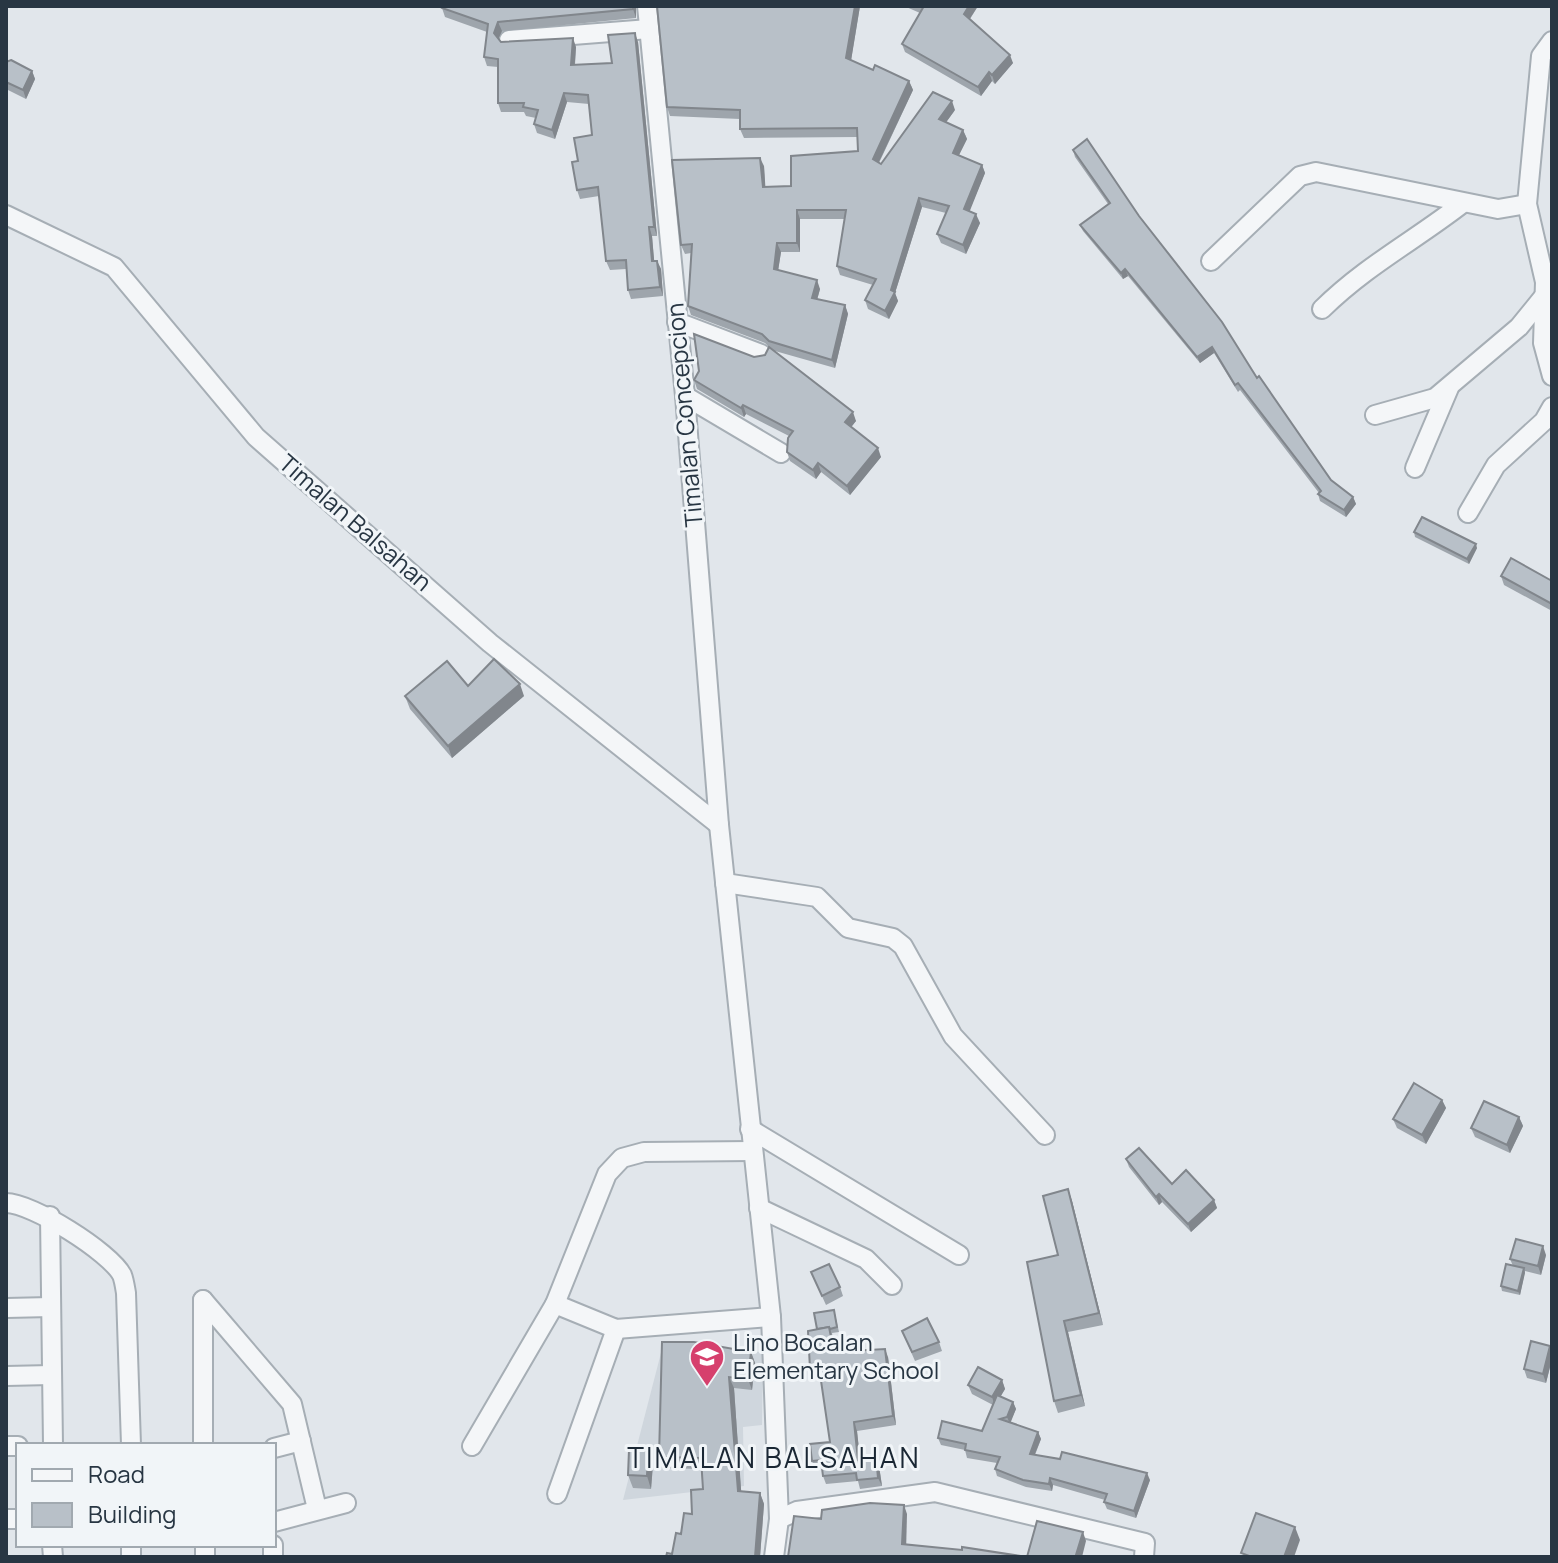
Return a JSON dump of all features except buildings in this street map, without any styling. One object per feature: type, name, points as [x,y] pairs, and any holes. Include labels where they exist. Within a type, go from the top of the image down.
[{"type":"street","name":"Timalan Concepcion","points":[[647,6],[685,396],[719,825],[771,1317],[779,1519],[774,1557]]},
{"type":"street","points":[[509,40],[649,29]]},
{"type":"street","points":[[1552,41],[1541,56],[1527,204],[1545,295],[1543,343],[1552,376]]},
{"type":"street","points":[[1211,261],[1300,176],[1316,172],[1498,209],[1527,204]]},
{"type":"street","points":[[1322,309],[1357,275],[1416,240],[1463,203]]},
{"type":"street","name":"Timalan Balsahan","points":[[6,215],[114,267],[256,437],[490,643],[719,825]]},
{"type":"street","points":[[1375,415],[1427,401],[1451,386],[1519,327],[1545,295]]},
{"type":"street","points":[[677,322],[761,354]]},
{"type":"street","points":[[1415,468],[1451,386]]},
{"type":"street","points":[[685,396],[781,453]]},
{"type":"street","points":[[1468,513],[1496,465],[1544,421],[1552,407]]},
{"type":"street","points":[[725,883],[817,897],[848,928],[893,938],[903,946],[953,1036],[1045,1135]]},
{"type":"street","points":[[750,1129],[959,1255]]},
{"type":"street","points":[[472,1446],[555,1304],[607,1174],[622,1158],[644,1152],[752,1151]]},
{"type":"street","points":[[6,1203],[50,1216],[112,1262],[121,1274],[126,1293],[131,1443]]},
{"type":"street","points":[[759,1208],[866,1259],[892,1285]]},
{"type":"street","points":[[50,1216],[51,1443]]},
{"type":"street","points":[[203,1443],[203,1300],[292,1404],[317,1509]]},
{"type":"street","points":[[555,1304],[616,1329],[771,1317]]},
{"type":"street","points":[[6,1308],[51,1307]]},
{"type":"street","points":[[557,1494],[616,1329]]},
{"type":"street","points":[[6,1376],[51,1375]]},
{"type":"street","points":[[276,1447],[301,1441]]},
{"type":"street","points":[[779,1519],[797,1511],[935,1492],[1145,1543],[1144,1557]]},
{"type":"street","points":[[276,1521],[346,1503]]},
{"type":"shaded area","name":"Lino Bocalan Elementary School","points":[[662,1349],[763,1352],[762,1425],[743,1427],[744,1486],[623,1500]]},
{"type":"place","name":"Lino Bocalan Elementary School","points":[[707,1388]]},
{"type":"district","name":"TIMALAN BALSAHAN","points":[[774,1458]]}]
